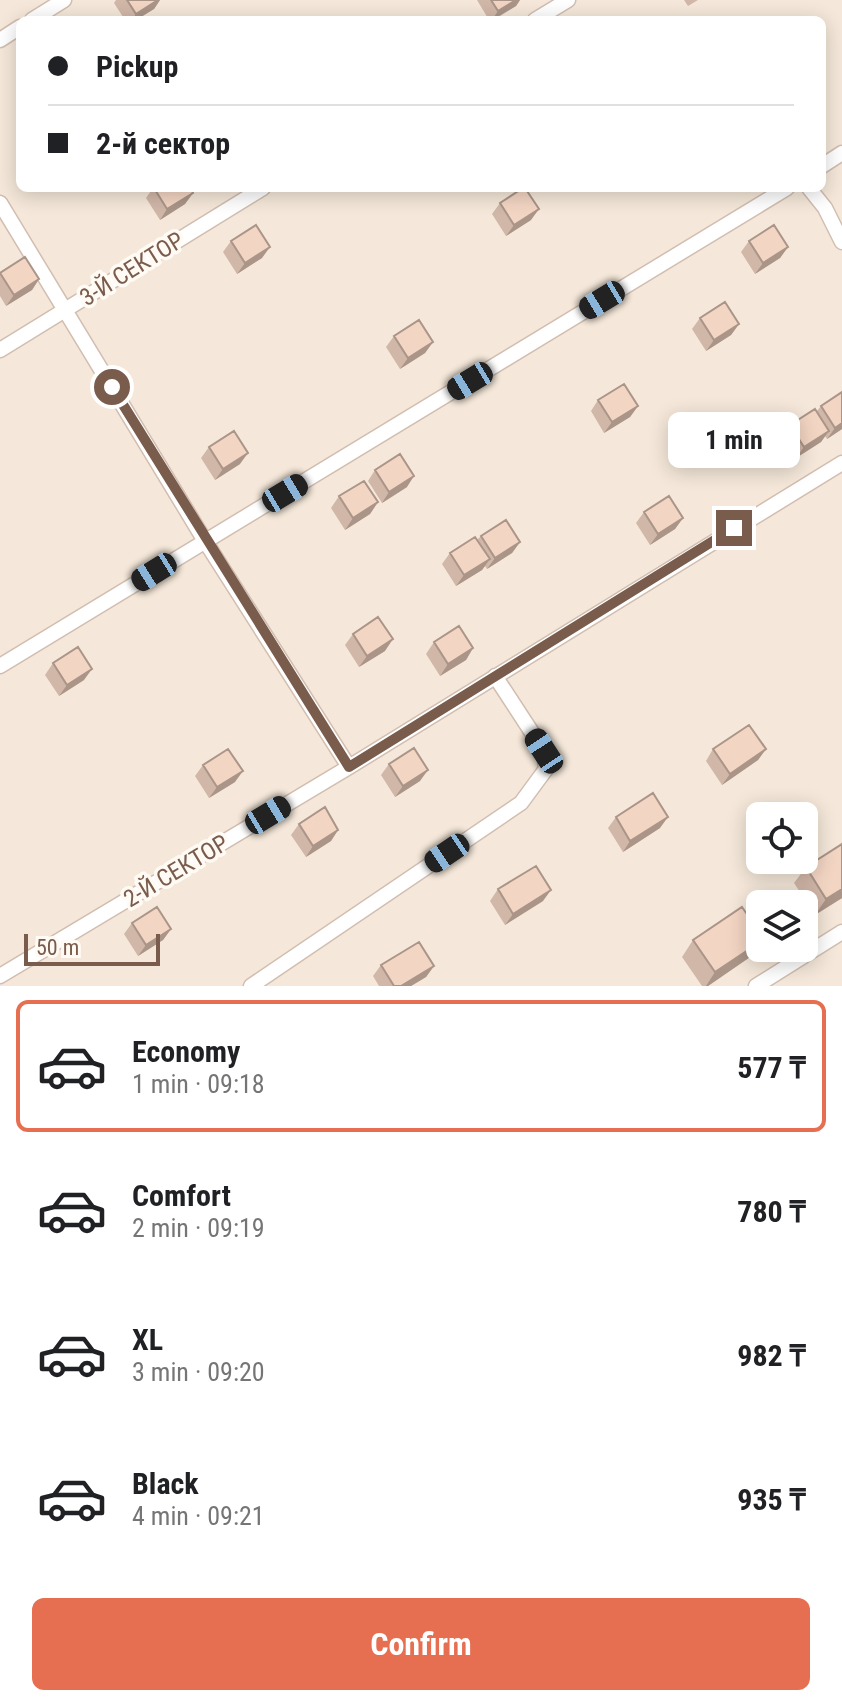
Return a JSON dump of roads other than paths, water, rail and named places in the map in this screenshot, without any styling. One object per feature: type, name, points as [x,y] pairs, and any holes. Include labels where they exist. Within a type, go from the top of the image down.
[{"type":"street","points":[[38,16],[64,0]]},
{"type":"street","points":[[542,16],[568,0]]},
{"type":"street","name":"3-Й СЕКТОР","points":[[0,350],[257,192]]},
{"type":"street","points":[[0,666],[780,192]]},
{"type":"street","points":[[812,192],[825,208],[842,242]]},
{"type":"street","points":[[0,203],[205,541],[349,767]]},
{"type":"street","name":"2-Й СЕКТОР","points":[[0,976],[349,767],[842,463]]},
{"type":"street","points":[[251,986],[521,803],[546,769],[544,751],[495,676]]},
{"type":"street","points":[[756,986],[842,932]]}]
